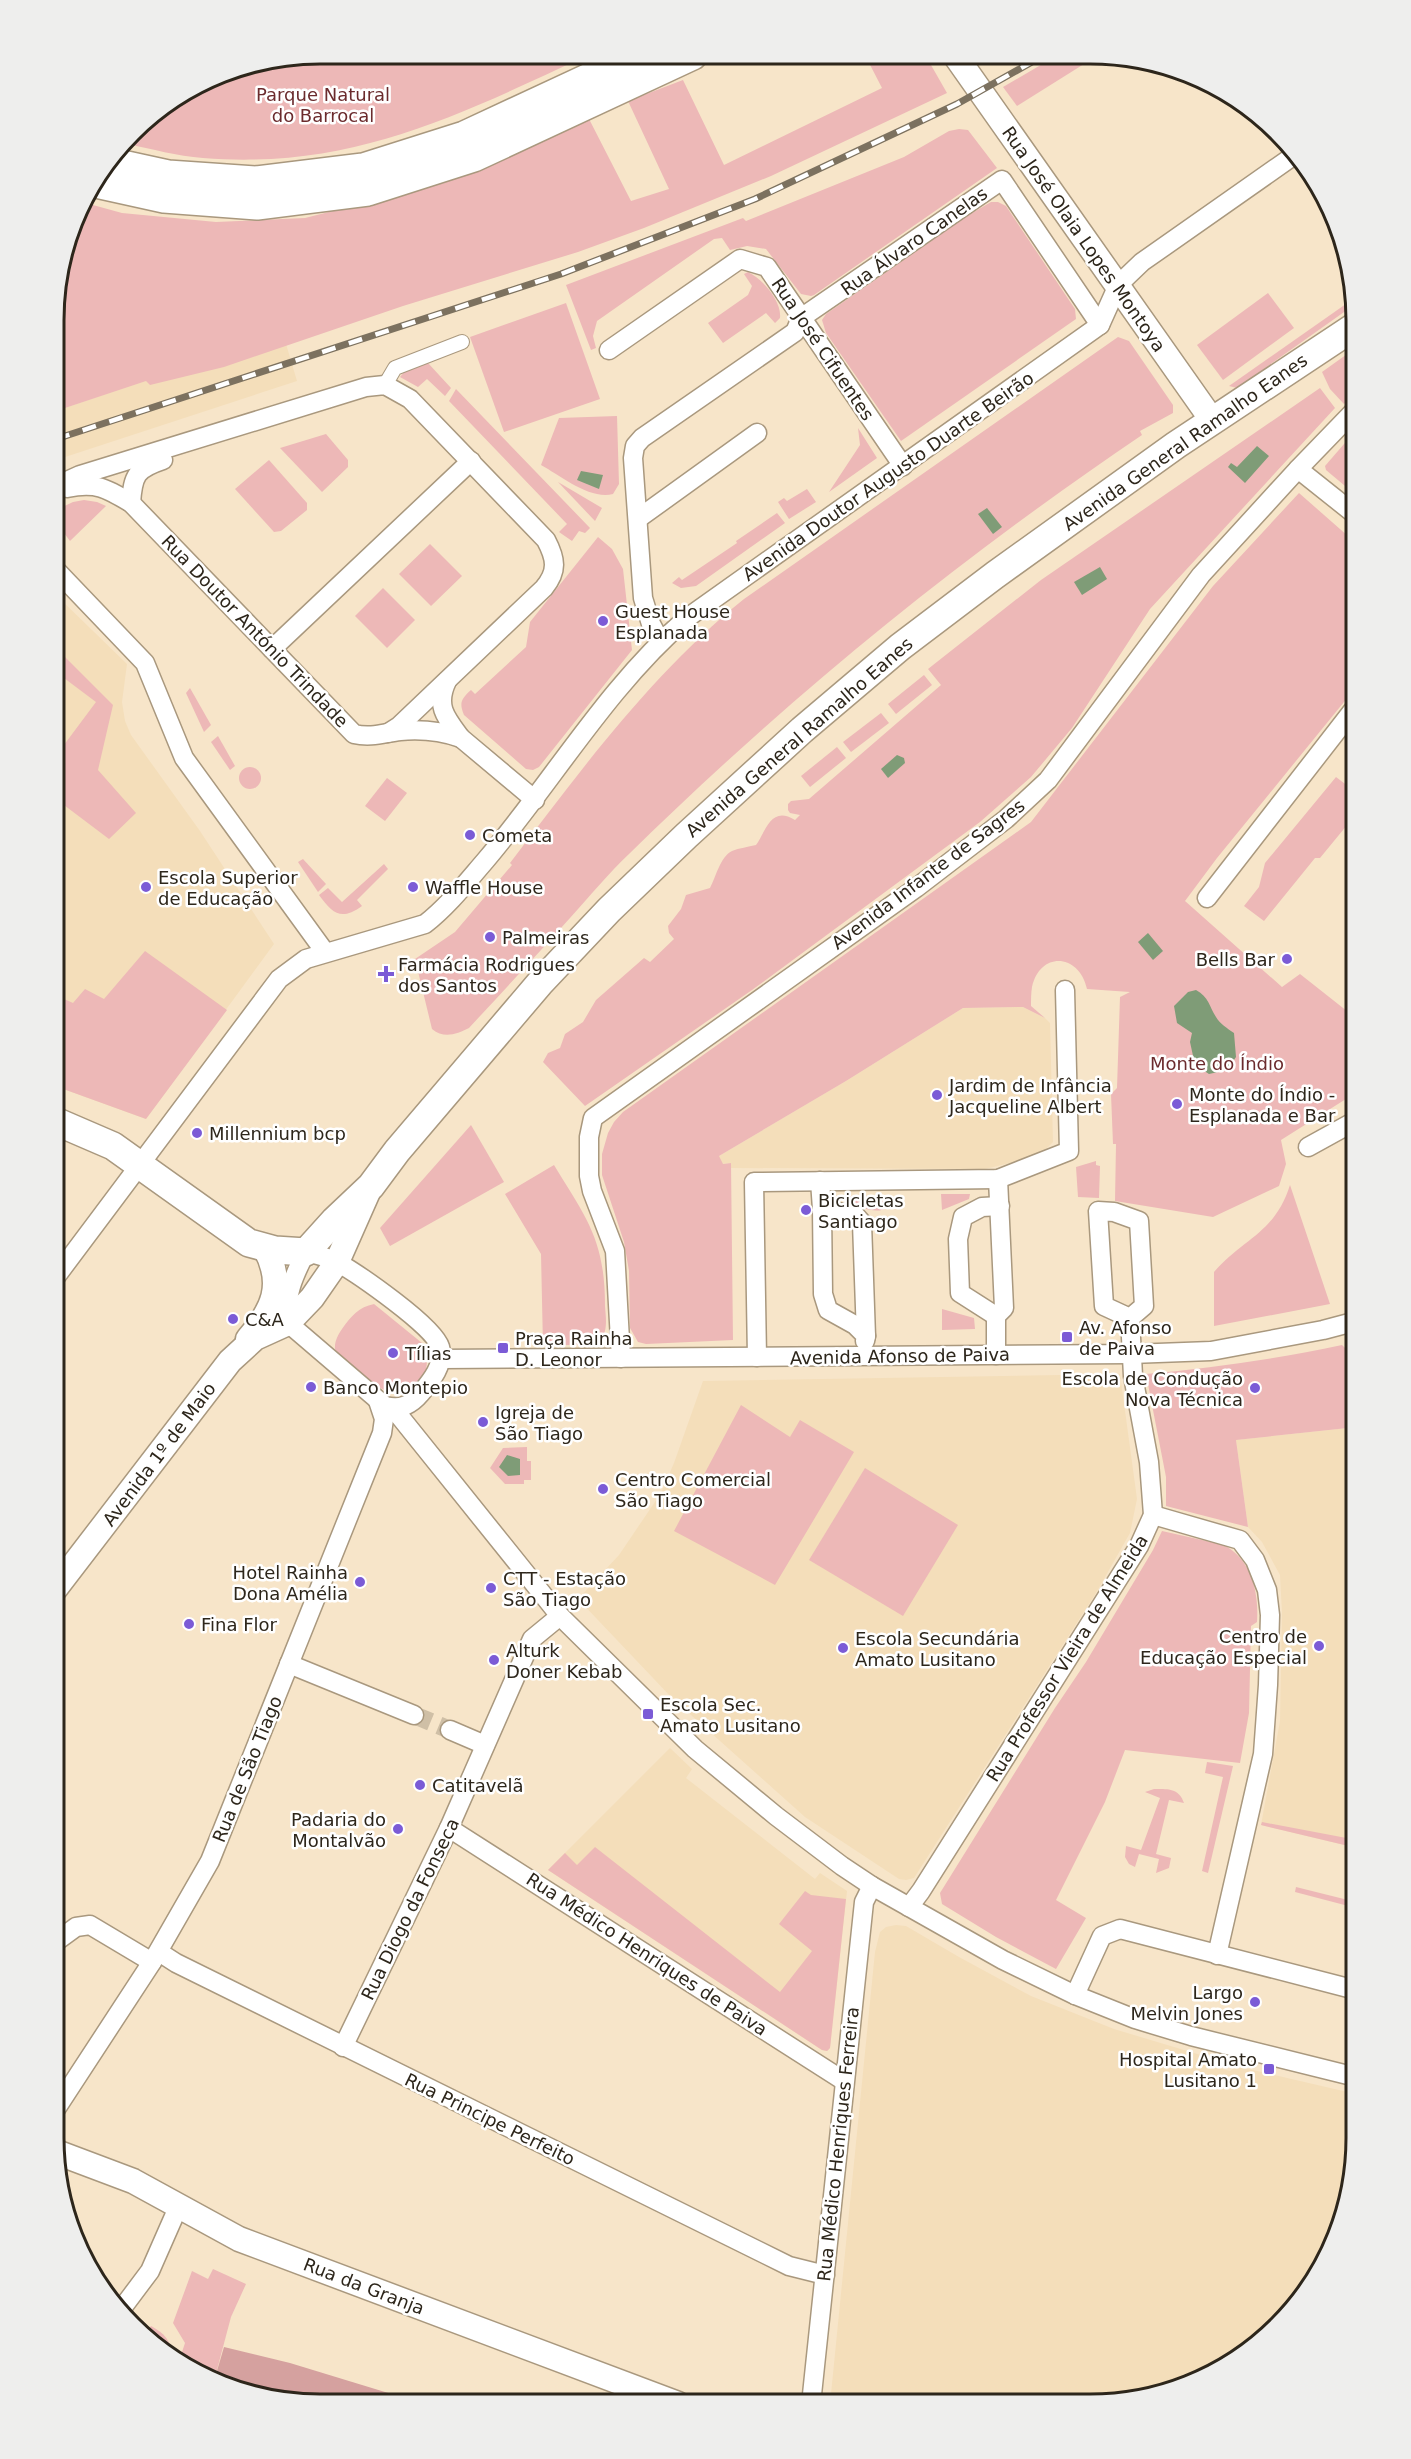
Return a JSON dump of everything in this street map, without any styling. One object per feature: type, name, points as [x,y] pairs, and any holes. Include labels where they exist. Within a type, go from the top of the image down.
[{"type":"main road","points":[[118,163],[168,174],[257,180],[363,167],[464,135],[617,64]]},
{"type":"main road","points":[[103,186],[164,199],[257,206],[368,192],[474,158],[676,64]]},
{"type":"main road","name":"Rua José Olaia Lopes Montoya","points":[[961,64],[1212,420]]},
{"type":"main road","name":"Avenida General Ramalho Eanes","points":[[306,1252],[334,1221],[371,1186],[397,1151],[540,983],[609,910],[785,745],[900,647],[995,575],[1212,420],[1346,332]]},
{"type":"main road","points":[[64,1126],[113,1146],[139,1163],[257,1246],[272,1264],[274,1283],[272,1303],[268,1313],[242,1348]]},
{"type":"main road","name":"Avenida General Ramalho Eanes","points":[[286,1329],[312,1298],[337,1262],[371,1186]]},
{"type":"main road","points":[[257,1246],[306,1252]]},
{"type":"main road","name":"Avenida 1º de Maio","points":[[64,1577],[242,1348],[255,1338],[286,1329]]},
{"type":"main road","name":"Rua da Granja","points":[[65,2155],[133,2181],[239,2239],[651,2394]]},
{"type":"street","points":[[1100,325],[1118,285],[1142,262],[1289,159]]},
{"type":"street","name":"Rua Álvaro Canelas","points":[[801,318],[1002,180],[1100,325]]},
{"type":"street","name":"Rua José Cifuentes","points":[[609,350],[740,259],[767,267],[903,466]]},
{"type":"street","points":[[660,641],[651,624],[643,598],[633,458],[635,446],[642,438],[795,332],[801,318]]},
{"type":"street","name":"Avenida Doutor Augusto Duarte Beirão","points":[[64,1266],[126,1185],[139,1163],[279,979],[293,966],[325,952],[425,924],[441,912],[535,800],[589,727],[660,641],[687,618],[1100,325]]},
{"type":"street","points":[[385,386],[395,368],[462,342]]},
{"type":"street","points":[[64,484],[80,475],[366,387],[385,386],[410,399],[546,540],[555,564],[552,578],[544,588],[399,726],[388,733]]},
{"type":"street","name":"Avenida Infante de Sagres","points":[[621,1358],[615,1251],[592,1191],[589,1176],[589,1137],[593,1119],[916,888],[1006,819],[1048,780],[1201,576],[1346,419]]},
{"type":"street","points":[[132,503],[134,481],[138,472],[146,465],[201,448],[214,433]]},
{"type":"street","points":[[639,518],[757,433]]},
{"type":"street","points":[[272,649],[471,461]]},
{"type":"street","points":[[1298,469],[1346,507]]},
{"type":"street","name":"Rua Doutor António Trindade","points":[[64,487],[82,485],[105,487],[132,503],[354,734],[375,736],[426,731],[442,732],[461,738]]},
{"type":"street","points":[[64,578],[145,663],[184,758],[325,952]]},
{"type":"street","points":[[449,678],[441,700],[446,718],[461,738],[535,800]]},
{"type":"street","points":[[1207,898],[1346,719]]},
{"type":"street","points":[[757,1357],[754,1182],[999,1179],[1069,1151],[1065,990]]},
{"type":"street","points":[[1308,1147],[1346,1126]]},
{"type":"street","points":[[996,1355],[996,1316],[1004,1308],[999,1179]]},
{"type":"street","points":[[820,1181],[823,1294],[828,1310],[855,1325],[866,1336]]},
{"type":"street","points":[[996,1316],[960,1293],[958,1239],[963,1217],[982,1207],[1000,1206]]},
{"type":"street","points":[[822,1209],[855,1215],[862,1223],[865,1356]]},
{"type":"street","points":[[1098,1211],[1114,1212],[1139,1221],[1144,1306],[1130,1318],[1104,1306],[1098,1211]]},
{"type":"street","points":[[386,1404],[409,1404],[420,1394],[431,1380],[441,1359],[440,1346],[418,1320],[337,1262],[306,1252],[290,1287],[286,1329],[331,1359],[386,1404],[560,1616],[695,1749],[776,1816],[872,1886],[1003,1960],[1075,1995],[1135,2019],[1184,2034],[1346,2074]]},
{"type":"street","name":"Rua Professor Vieira de Almeida","points":[[909,1907],[1139,1546],[1153,1515],[1149,1462],[1133,1376],[1130,1318]]},
{"type":"street","name":"Avenida Afonso de Paiva","points":[[441,1359],[1131,1354],[1211,1351],[1346,1324]]},
{"type":"street","name":"Rua de São Tiago","points":[[64,2097],[156,1957],[210,1861],[382,1433],[386,1404]]},
{"type":"street","points":[[1153,1515],[1240,1540],[1255,1560],[1267,1590],[1270,1615],[1269,1685],[1263,1754],[1217,1955]]},
{"type":"street","name":"Rua Diogo da Fonseca","points":[[343,2047],[449,1828],[532,1639],[560,1616]]},
{"type":"street","points":[[289,1664],[414,1715]]},
{"type":"street","points":[[450,1730],[485,1745]]},
{"type":"street","name":"Rua Médico Henriques de Paiva","points":[[449,1828],[844,2081]]},
{"type":"street","name":"Rua Médico Henriques Ferreira","points":[[812,2394],[864,1902],[872,1886]]},
{"type":"street","name":"Rua Principe Perfeito","points":[[64,1936],[76,1927],[90,1925],[156,1957],[176,1963],[789,2266],[825,2275]]},
{"type":"street","points":[[1075,1995],[1102,1936],[1120,1929],[1346,1987]]},
{"type":"street","points":[[125,2304],[150,2271],[179,2205]]},
{"type":"shaded area","points":[[286,344],[297,381],[64,457],[64,408],[146,380]]},
{"type":"shaded area","points":[[1257,446],[1269,456],[1245,483],[1228,467],[1231,463],[1237,467]]},
{"type":"shaded area","points":[[581,471],[603,475],[599,489],[577,480]]},
{"type":"shaded area","points":[[987,508],[1002,527],[993,534],[978,514]]},
{"type":"shaded area","points":[[1100,567],[1107,579],[1082,595],[1074,582]]},
{"type":"shaded area","name":"Escola Superior de Educação","points":[[64,603],[127,664],[122,702],[125,721],[131,735],[200,831],[274,944],[146,1119],[64,1089]]},
{"type":"shaded area","points":[[897,755],[904,758],[905,763],[888,778],[881,769]]},
{"type":"shaded area","points":[[1148,933],[1163,951],[1153,960],[1138,942]]},
{"type":"shaded area","points":[[1196,990],[1206,999],[1220,1022],[1234,1033],[1236,1057],[1227,1070],[1209,1074],[1195,1065],[1190,1042],[1192,1033],[1177,1023],[1174,1006],[1188,992]]},
{"type":"shaded area","name":"Jardim de Infância Jacqueline Albert","points":[[1023,1007],[1050,1023],[1053,1142],[1045,1150],[1018,1161],[985,1169],[731,1168],[731,1163],[722,1164],[719,1159],[719,1156],[963,1008]]},
{"type":"shaded area","name":"Escola Secundária Amato Lusitano","points":[[1120,1374],[1137,1499],[1130,1533],[1096,1593],[914,1878],[899,1879],[805,1817],[672,1698],[578,1599],[619,1555],[661,1493],[703,1381]]},
{"type":"shaded area","name":"Centro de Educação Especial","points":[[1346,1428],[1346,1845],[1261,1825],[1280,1721],[1282,1613],[1280,1575],[1262,1542],[1248,1527],[1236,1440]]},
{"type":"shaded area","points":[[507,1455],[520,1459],[520,1475],[508,1476],[499,1467]]},
{"type":"shaded area","points":[[670,1748],[692,1769],[686,1778],[815,1879],[820,1873],[847,1891],[830,2048],[827,2051],[822,2050],[548,1870]]},
{"type":"shaded area","points":[[906,1926],[1031,1996],[1114,2029],[1214,2059],[1215,2067],[1230,2071],[1236,2066],[1346,2092],[1346,2155],[1342,2188],[1333,2221],[1320,2252],[1303,2281],[1283,2307],[1259,2331],[1233,2351],[1204,2368],[1173,2381],[1140,2390],[1107,2394],[831,2394],[875,1952],[880,1932],[886,1927]]},
{"type":"shaded area","points":[[224,2347],[290,2363],[392,2394],[287,2392],[255,2386],[217,2372]]},
{"type":"green space","name":"Parque Natural do Barrocal","points":[[321,64],[569,64],[447,118],[355,147],[307,156],[256,160],[203,158],[134,146],[165,117],[207,91],[238,78],[271,69]]},
{"type":"green space","points":[[870,64],[930,64],[947,93],[771,176],[644,228],[578,252],[403,306],[224,367],[150,385],[146,381],[64,408],[64,321],[69,271],[78,238],[92,205],[122,213],[216,222],[305,218],[444,183],[489,166],[588,117],[631,201],[669,189],[628,101],[683,80],[724,165],[882,88]]},
{"type":"green space","points":[[1042,64],[1084,64],[1017,106],[1003,87]]},
{"type":"green space","points":[[968,130],[997,168],[814,295],[801,294],[766,249],[747,246],[730,250],[722,238],[714,239],[597,321],[593,336],[596,348],[591,350],[566,285],[743,218],[746,221],[904,157],[949,131]]},
{"type":"green space","points":[[991,202],[998,202],[1006,206],[1075,309],[1076,319],[901,441],[826,333],[822,320],[826,314],[967,216]]},
{"type":"green space","points":[[748,272],[760,280],[775,298],[780,318],[775,323],[766,313],[723,343],[708,323],[748,295],[752,286],[744,274]]},
{"type":"green space","points":[[1268,293],[1294,328],[1223,380],[1197,345]]},
{"type":"green space","points":[[566,303],[600,399],[504,432],[470,337]]},
{"type":"green space","points":[[1346,304],[1346,311],[1237,388],[1229,386]]},
{"type":"green space","points":[[1118,337],[1129,341],[1173,405],[1173,413],[1140,431],[1142,435],[940,582],[750,740],[606,877],[469,1028],[446,1035],[432,1029],[415,959],[455,932],[512,865],[510,863],[591,758],[679,658],[744,599]]},
{"type":"green space","points":[[1346,355],[1346,402],[1344,404],[1330,389],[1322,372]]},
{"type":"green space","points":[[428,363],[451,388],[445,396],[427,379],[418,387],[400,377],[405,371]]},
{"type":"green space","points":[[1320,388],[1335,408],[1150,609],[1072,728],[1031,777],[980,822],[752,990],[585,1106],[543,1062],[548,1053],[560,1048],[565,1034],[583,1022],[596,1000],[644,958],[650,962],[674,939],[669,933],[668,926],[681,909],[686,895],[710,888],[721,862],[728,854],[756,845],[766,827],[775,818],[787,816],[795,820],[800,815],[790,813],[788,810],[788,804],[791,801],[809,799],[941,685],[928,669],[1041,580]]},
{"type":"green space","points":[[456,389],[590,528],[585,533],[579,531],[572,541],[559,532],[567,524],[449,401]]},
{"type":"green space","points":[[617,416],[619,484],[613,494],[595,494],[585,490],[541,465],[559,418]]},
{"type":"green space","points":[[858,428],[877,458],[829,492],[860,445]]},
{"type":"green space","points":[[326,434],[348,460],[348,467],[322,492],[280,448]]},
{"type":"green space","points":[[1346,442],[1346,487],[1326,470],[1325,466]]},
{"type":"green space","points":[[269,460],[307,503],[307,510],[281,531],[274,532],[235,489]]},
{"type":"green space","points":[[558,482],[602,508],[595,521]]},
{"type":"green space","points":[[807,489],[816,502],[789,519],[778,502],[784,498],[787,501]]},
{"type":"green space","name":"Monte do Índio","points":[[1299,493],[1346,534],[1346,700],[1217,858],[1185,901],[1282,987],[1300,974],[1346,1010],[1346,1099],[1281,1140],[1286,1164],[1279,1186],[1213,1217],[1115,1201],[1116,1144],[1113,1144],[1111,1094],[1117,1088],[1120,997],[1130,992],[1087,989],[1083,977],[1076,968],[1060,961],[1051,962],[1036,975],[1031,992],[1031,1006],[1045,1018],[1023,1007],[963,1008],[719,1156],[723,1164],[731,1163],[733,1340],[646,1344],[638,1342],[630,1328],[629,1271],[624,1242],[602,1175],[602,1154],[614,1122],[623,1112],[1031,822],[1213,586]]},
{"type":"green space","points":[[84,500],[106,506],[70,541],[64,533],[64,506]]},
{"type":"green space","points":[[777,513],[785,523],[696,586],[681,588],[672,583],[679,577],[682,580]]},
{"type":"green space","points":[[598,537],[612,549],[623,569],[632,650],[539,767],[533,770],[526,769],[464,715],[462,701],[471,690],[475,694],[526,647],[530,622]]},
{"type":"green space","points":[[430,544],[462,576],[431,606],[399,574]]},
{"type":"green space","points":[[383,588],[415,620],[387,648],[355,616]]},
{"type":"green space","points":[[64,656],[113,705],[98,770],[136,813],[109,839],[64,805],[64,745],[96,702],[64,678]]},
{"type":"green space","points":[[924,675],[932,685],[896,714],[888,704]]},
{"type":"green space","points":[[190,688],[211,725],[204,732],[186,693]]},
{"type":"green space","points":[[881,713],[889,723],[851,752],[843,742]]},
{"type":"green space","points":[[218,736],[235,766],[230,770],[211,742]]},
{"type":"green space","points":[[837,747],[846,758],[810,787],[801,776]]},
{"type":"green space","points":[[250,767],[258,770],[261,778],[258,786],[250,789],[242,786],[239,778],[242,770]]},
{"type":"green space","points":[[1336,777],[1346,785],[1346,826],[1320,858],[1315,858],[1264,921],[1244,906],[1259,887],[1265,863]]},
{"type":"green space","points":[[387,778],[407,793],[385,821],[365,806]]},
{"type":"green space","points":[[303,859],[326,884],[318,892],[298,862]]},
{"type":"green space","points":[[384,864],[388,869],[357,900],[362,906],[355,911],[343,914],[333,911],[319,895],[328,888],[342,902]]},
{"type":"green space","points":[[145,951],[227,1010],[146,1119],[64,1089],[64,999],[73,1003],[85,989],[104,999]]},
{"type":"green space","points":[[471,1125],[504,1182],[390,1246],[380,1228]]},
{"type":"green space","points":[[1096,1161],[1096,1165],[1100,1166],[1099,1198],[1078,1197],[1076,1167]]},
{"type":"green space","points":[[554,1165],[585,1216],[598,1247],[602,1264],[605,1329],[600,1342],[592,1344],[543,1346],[541,1254],[505,1194]]},
{"type":"green space","points":[[1290,1185],[1330,1304],[1214,1326],[1214,1272],[1267,1225],[1284,1201]]},
{"type":"green space","points":[[941,1194],[970,1194],[969,1199],[942,1210]]},
{"type":"green space","points":[[849,1196],[890,1196],[886,1208],[875,1211],[850,1204]]},
{"type":"green space","points":[[374,1304],[422,1343],[427,1363],[425,1372],[421,1379],[406,1389],[396,1391],[381,1388],[352,1368],[337,1354],[335,1344],[340,1332],[356,1313]]},
{"type":"green space","points":[[942,1309],[974,1318],[975,1329],[942,1330]]},
{"type":"green space","points":[[1342,1345],[1346,1350],[1346,1428],[1236,1440],[1248,1527],[1166,1506],[1166,1477],[1146,1374],[1293,1355]]},
{"type":"green space","points":[[741,1405],[790,1437],[800,1420],[854,1452],[775,1585],[674,1531]]},
{"type":"green space","points":[[527,1447],[527,1461],[531,1461],[531,1480],[524,1480],[524,1484],[505,1484],[490,1468],[503,1448]]},
{"type":"green space","points":[[865,1468],[958,1525],[903,1616],[809,1560]]},
{"type":"green space","points":[[1162,1531],[1224,1545],[1241,1559],[1252,1578],[1257,1600],[1257,1622],[1251,1626],[1249,1713],[1240,1763],[1125,1750],[1105,1802],[1056,1900],[1086,1918],[1056,1969],[996,1937],[942,1904],[940,1893],[1086,1662]]},
{"type":"green space","points":[[1207,1762],[1233,1766],[1208,1873],[1202,1871],[1223,1777],[1205,1773]]},
{"type":"green space","points":[[1154,1789],[1168,1789],[1176,1792],[1184,1803],[1169,1800],[1156,1854],[1171,1858],[1169,1868],[1156,1873],[1159,1859],[1139,1854],[1135,1867],[1129,1864],[1125,1857],[1126,1846],[1141,1850],[1160,1798],[1145,1792]]},
{"type":"green space","points":[[1262,1822],[1346,1838],[1346,1845],[1261,1825]]},
{"type":"green space","points":[[595,1847],[780,1992],[812,1951],[779,1924],[805,1891],[811,1895],[846,1899],[830,2048],[827,2051],[822,2050],[548,1870],[565,1853],[577,1865]]},
{"type":"green space","points":[[1296,1887],[1346,1900],[1346,1905],[1295,1892]]},
{"type":"green space","points":[[213,2269],[246,2284],[231,2317],[216,2372],[182,2353],[185,2343],[173,2323],[192,2271],[208,2279]]},
{"type":"green space","points":[[151,2326],[160,2332],[170,2345],[165,2342],[149,2328]]},
{"type":"tunnel","points":[[414,1715],[450,1730]]},
{"type":"railway","points":[[64,436],[561,274],[755,199],[957,104],[1028,64]]},
{"type":"place","name":"Guest House Esplanada","points":[[603,621]]},
{"type":"place","name":"Cometa","points":[[470,835]]},
{"type":"place","name":"Escola Superior de Educação","points":[[146,887]]},
{"type":"place","name":"Waffle House","points":[[413,887]]},
{"type":"place","name":"Palmeiras","points":[[490,937]]},
{"type":"place","name":"Bells Bar","points":[[1287,959]]},
{"type":"place","name":"Farmácia Rodrigues dos Santos","points":[[386,974]]},
{"type":"place","name":"Jardim de Infância Jacqueline Albert","points":[[937,1095]]},
{"type":"place","name":"Monte do Índio - Esplanada e Bar","points":[[1177,1104]]},
{"type":"place","name":"Millennium bcp","points":[[197,1133]]},
{"type":"place","name":"Bicicletas Santiago","points":[[806,1210]]},
{"type":"place","name":"C&A","points":[[233,1319]]},
{"type":"place","name":"Av. Afonso de Paiva","points":[[1067,1337]]},
{"type":"place","name":"Praça Rainha D. Leonor","points":[[503,1348]]},
{"type":"place","name":"Tílias","points":[[393,1353]]},
{"type":"place","name":"Banco Montepio","points":[[311,1387]]},
{"type":"place","name":"Escola de Condução Nova Técnica","points":[[1255,1388]]},
{"type":"place","name":"Igreja de São Tiago","points":[[483,1422]]},
{"type":"place","name":"Centro Comercial São Tiago","points":[[603,1489]]},
{"type":"place","name":"Hotel Rainha Dona Amélia","points":[[360,1582]]},
{"type":"place","name":"CTT - Estação São Tiago","points":[[491,1588]]},
{"type":"place","name":"Fina Flor","points":[[189,1624]]},
{"type":"place","name":"Centro de Educação Especial","points":[[1319,1646]]},
{"type":"place","name":"Escola Secundária Amato Lusitano","points":[[843,1648]]},
{"type":"place","name":"Alturk Doner Kebab","points":[[494,1660]]},
{"type":"place","name":"Escola Sec. Amato Lusitano","points":[[648,1714]]},
{"type":"place","name":"Catitavelã","points":[[420,1785]]},
{"type":"place","name":"Padaria do Montalvão","points":[[398,1829]]},
{"type":"place","name":"Largo Melvin Jones","points":[[1255,2002]]},
{"type":"place","name":"Hospital Amato Lusitano 1","points":[[1269,2069]]}]
